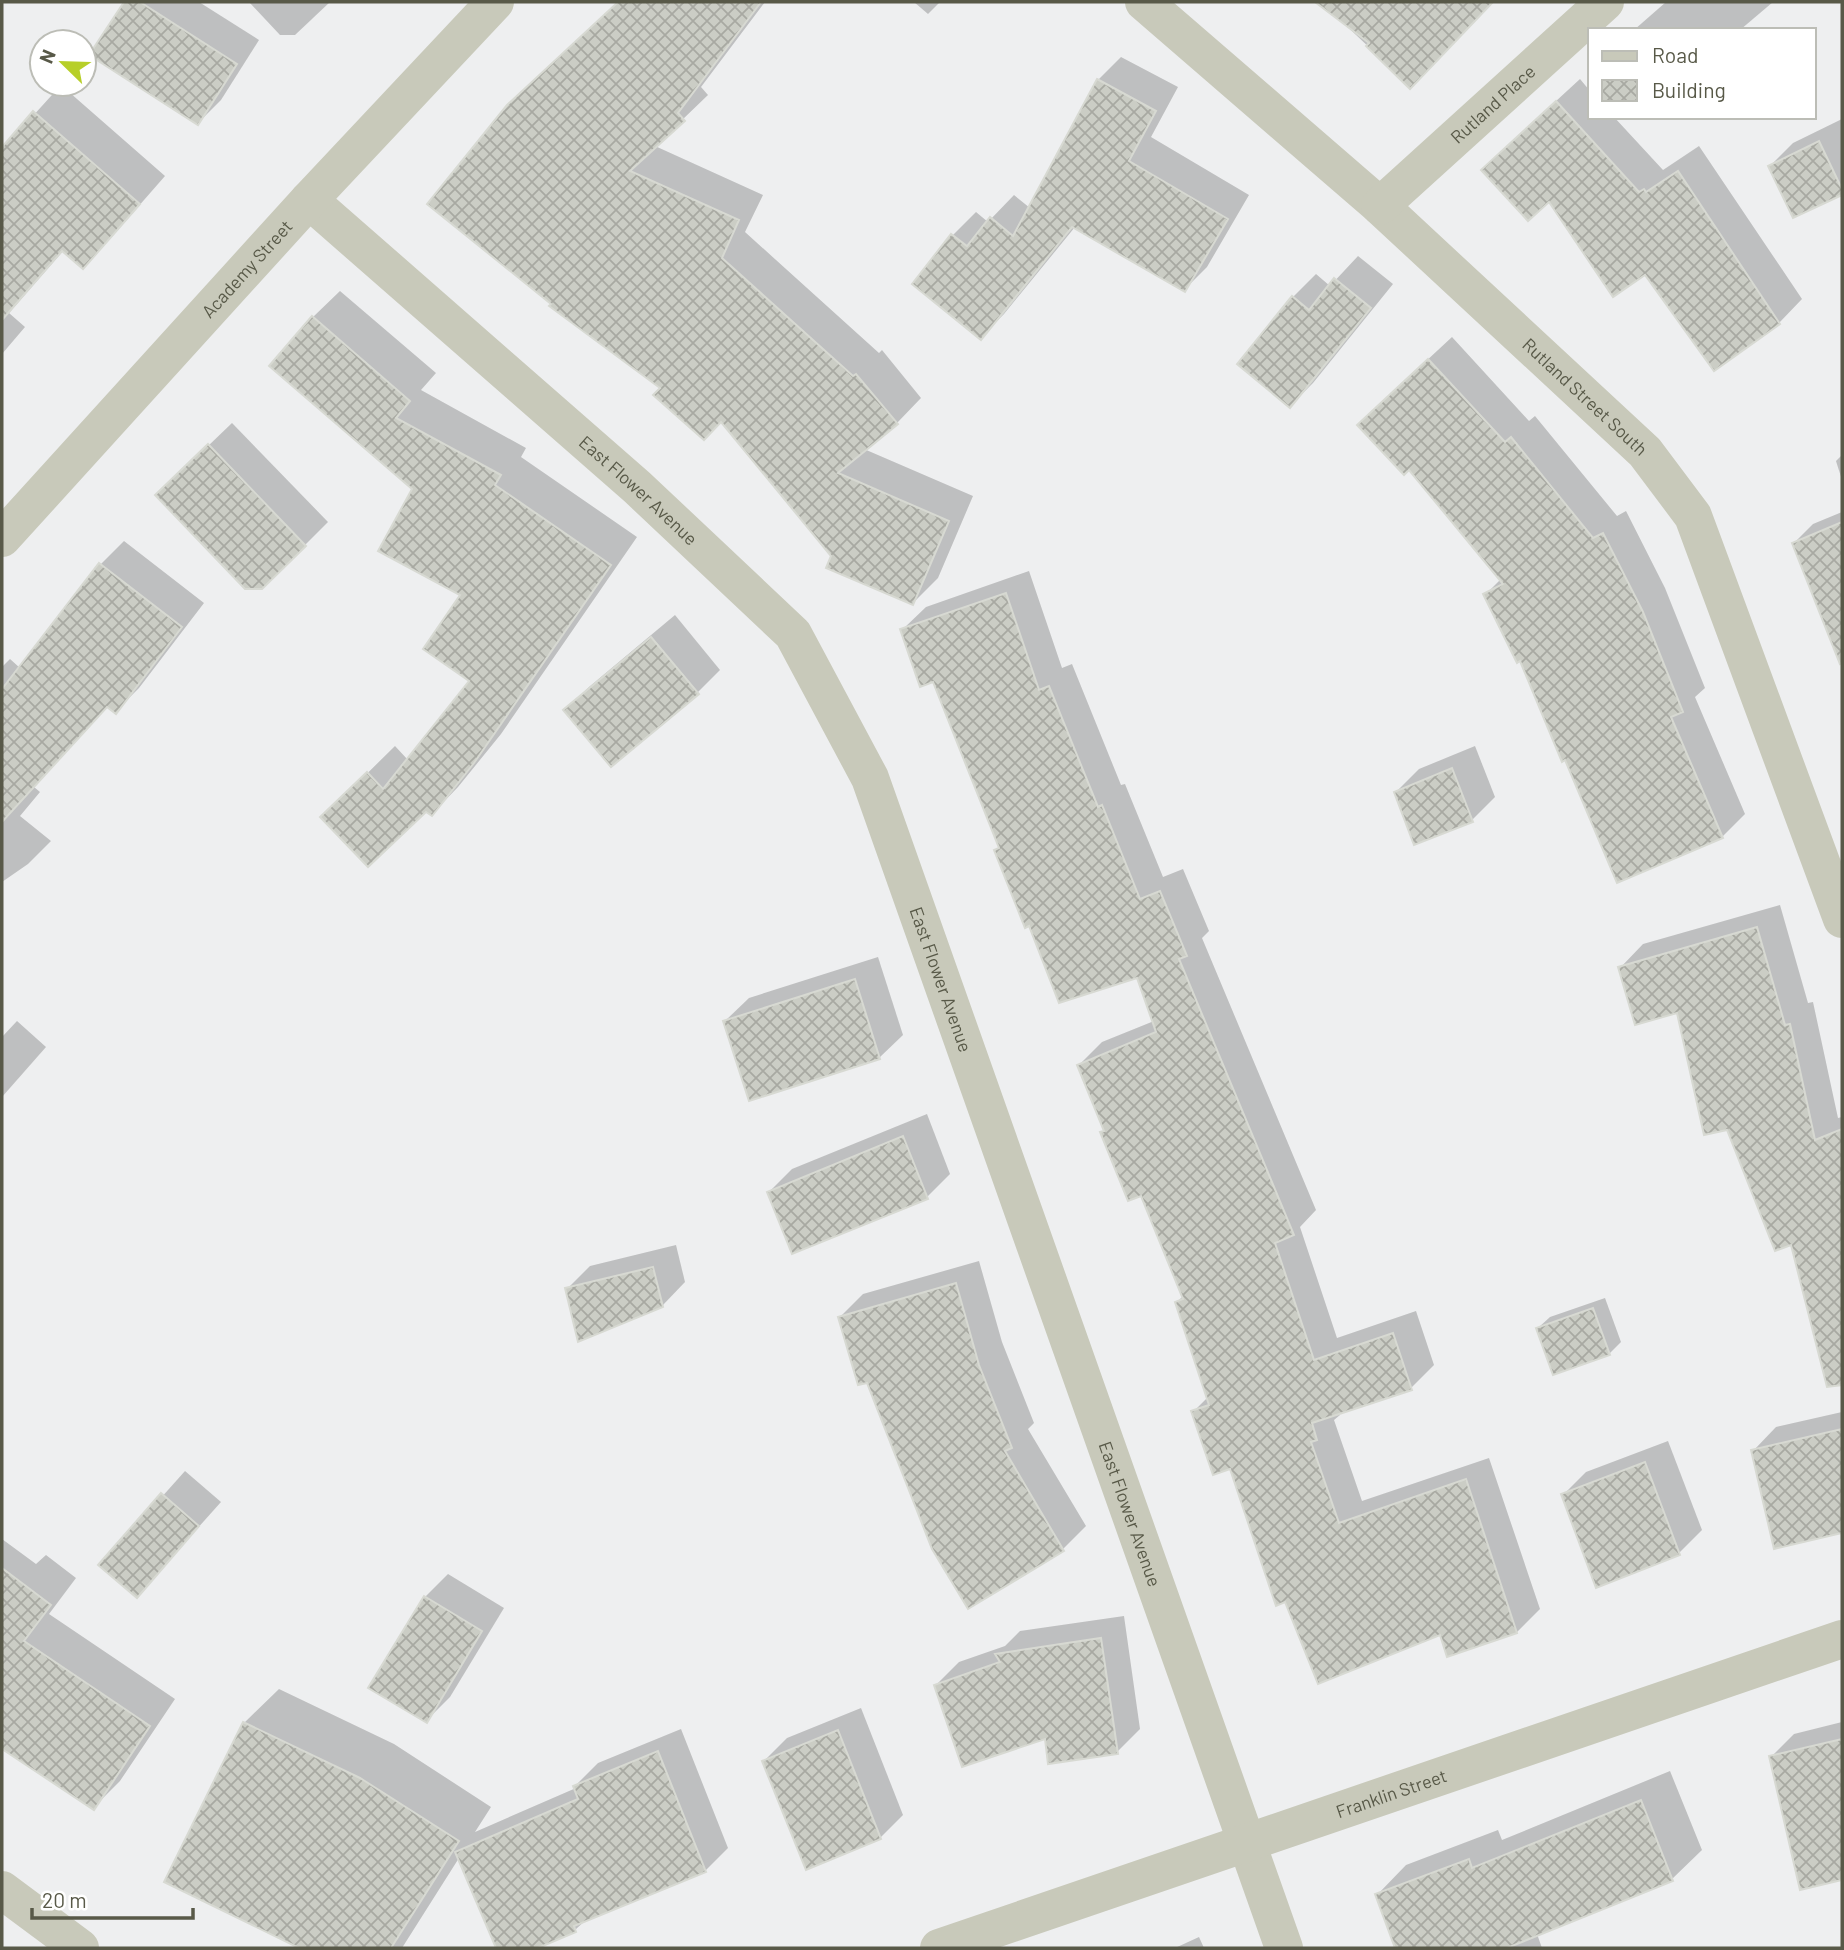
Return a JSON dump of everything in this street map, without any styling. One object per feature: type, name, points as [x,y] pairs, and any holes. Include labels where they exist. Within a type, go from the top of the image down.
[{"type":"street","name":"Academy Street","points":[[2,538],[309,200],[495,2]]},
{"type":"street","name":"Rutland Street South","points":[[1144,2],[1380,206],[1645,452],[1693,516],[1842,919]]},
{"type":"street","name":"Rutland Place","points":[[1380,206],[1605,2]]},
{"type":"street","name":"East Flower Avenue","points":[[309,200],[637,487],[793,634],[870,778],[1284,1948]]},
{"type":"street","name":"Franklin Street","points":[[939,1948],[1842,1639]]},
{"type":"street","points":[[2,1890],[80,1948]]},
{"type":"building","points":[[124,2],[140,2],[237,64],[198,125],[98,61],[98,41]]},
{"type":"building","points":[[618,2],[761,2],[678,113],[685,121],[630,171],[739,220],[722,258],[853,376],[856,374],[898,424],[838,473],[949,521],[913,605],[826,568],[831,556],[721,422],[704,440],[653,395],[660,388],[549,306],[551,304],[427,204],[507,105]]},
{"type":"building","points":[[1315,2],[1493,2],[1410,89],[1366,46],[1369,43]]},
{"type":"building","points":[[1097,79],[1156,111],[1129,161],[1228,219],[1185,292],[1072,227],[981,340],[912,284],[951,234],[967,246],[990,217],[1013,236]]},
{"type":"building","points":[[1556,101],[1639,192],[1644,189],[1646,192],[1678,171],[1780,324],[1714,371],[1645,275],[1613,297],[1549,202],[1528,221],[1481,170]]},
{"type":"building","points":[[33,111],[140,204],[83,269],[62,251],[2,320],[2,147]]},
{"type":"building","points":[[1819,141],[1842,189],[1842,195],[1793,218],[1768,166]]},
{"type":"building","points":[[1334,278],[1371,308],[1290,408],[1237,364],[1292,296],[1309,310]]},
{"type":"building","points":[[312,316],[410,401],[396,418],[501,475],[495,485],[611,565],[474,763],[432,816],[426,812],[368,867],[320,817],[367,772],[383,789],[469,681],[423,649],[460,595],[378,551],[412,489],[269,366]]},
{"type":"building","points":[[1428,359],[1505,442],[1511,437],[1593,538],[1603,533],[1643,612],[1683,712],[1671,717],[1723,838],[1617,883],[1520,661],[1517,663],[1483,594],[1503,584],[1409,470],[1404,475],[1357,425]]},
{"type":"building","points":[[208,444],[306,546],[262,589],[245,589],[155,495]]},
{"type":"building","points":[[1842,522],[1842,663],[1840,664],[1792,543]]},
{"type":"building","points":[[99,563],[182,627],[116,714],[107,707],[2,822],[2,689]]},
{"type":"building","points":[[1006,593],[1039,690],[1049,686],[1098,807],[1102,805],[1140,899],[1160,891],[1187,956],[1179,959],[1294,1235],[1275,1243],[1314,1360],[1393,1333],[1412,1390],[1312,1423],[1317,1440],[1311,1442],[1339,1523],[1466,1479],[1517,1633],[1447,1657],[1440,1635],[1318,1684],[1285,1602],[1276,1606],[1230,1469],[1213,1475],[1191,1411],[1209,1405],[1175,1302],[1183,1299],[1141,1196],[1128,1201],[1100,1132],[1104,1131],[1077,1065],[1156,1032],[1137,978],[1059,1003],[1029,926],[1025,928],[994,850],[999,848],[933,682],[920,687],[900,629]]},
{"type":"building","points":[[651,637],[699,694],[611,767],[563,710]]},
{"type":"building","points":[[1452,768],[1473,822],[1414,845],[1394,792]]},
{"type":"building","points":[[1757,927],[1785,1025],[1790,1024],[1815,1140],[1842,1129],[1842,1385],[1827,1387],[1791,1245],[1775,1251],[1727,1130],[1704,1135],[1677,1013],[1635,1025],[1618,967]]},
{"type":"building","points":[[855,979],[880,1059],[749,1101],[723,1021]]},
{"type":"building","points":[[903,1136],[928,1199],[792,1254],[767,1192]]},
{"type":"building","points":[[653,1267],[663,1307],[578,1342],[565,1288]]},
{"type":"building","points":[[956,1283],[979,1365],[1012,1448],[1005,1451],[1064,1551],[968,1609],[932,1549],[867,1383],[858,1385],[838,1317]]},
{"type":"building","points":[[1593,1308],[1610,1355],[1553,1375],[1536,1328]]},
{"type":"building","points":[[1842,1429],[1842,1533],[1774,1549],[1751,1450]]},
{"type":"building","points":[[1645,1462],[1680,1555],[1596,1588],[1561,1494]]},
{"type":"building","points":[[161,1493],[199,1526],[137,1598],[98,1565]]},
{"type":"building","points":[[2,1568],[51,1605],[24,1641],[150,1726],[94,1810],[2,1749]]},
{"type":"building","points":[[424,1596],[482,1631],[427,1723],[368,1688]]},
{"type":"building","points":[[1101,1638],[1118,1754],[1048,1764],[1045,1739],[962,1767],[934,1685],[1000,1662],[995,1654]]},
{"type":"building","points":[[243,1722],[360,1778],[459,1841],[391,1948],[299,1948],[164,1882]]},
{"type":"building","points":[[838,1730],[881,1839],[806,1870],[762,1761]]},
{"type":"building","points":[[1842,1739],[1842,1880],[1800,1890],[1769,1756]]},
{"type":"building","points":[[658,1751],[706,1872],[574,1926],[576,1932],[538,1948],[496,1948],[455,1852],[578,1799],[573,1786]]},
{"type":"building","points":[[1641,1800],[1673,1881],[1507,1948],[1395,1948],[1375,1894],[1469,1859],[1472,1868]]}]
